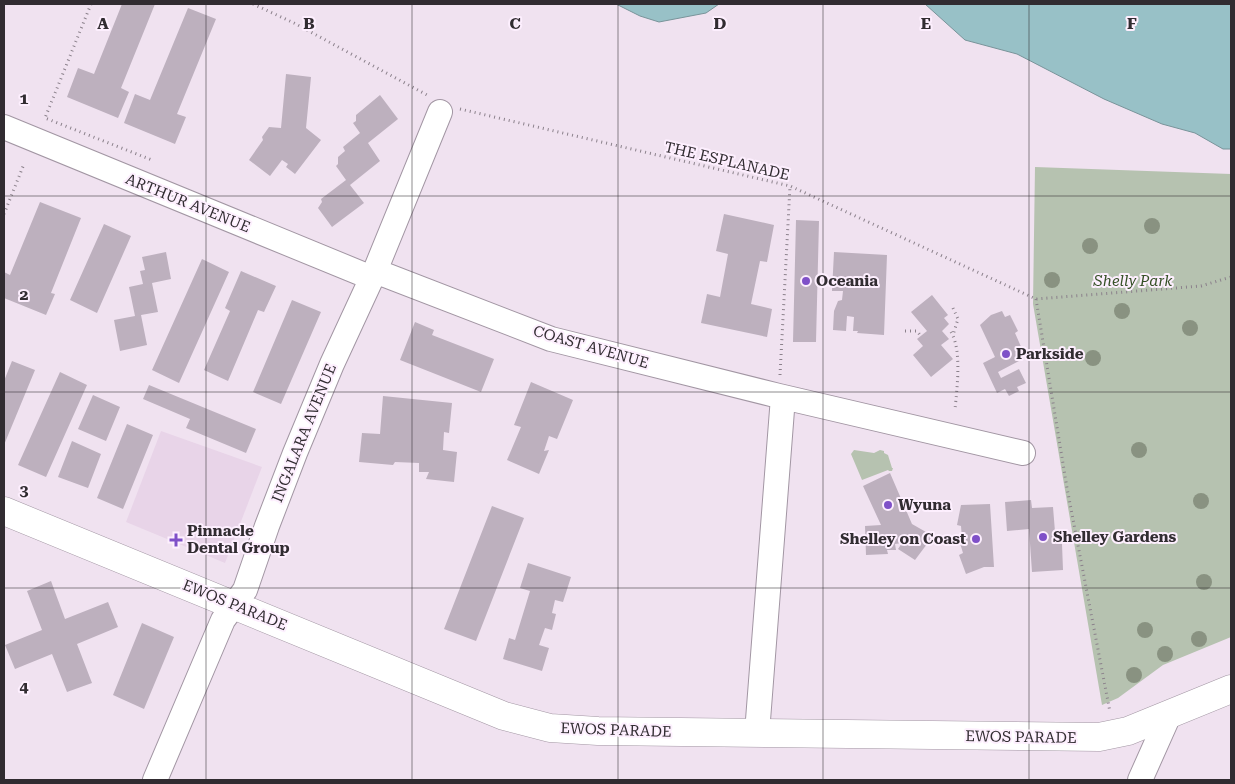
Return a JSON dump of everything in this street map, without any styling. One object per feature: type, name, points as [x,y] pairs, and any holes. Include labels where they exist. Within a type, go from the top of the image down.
[{"type":"street","name":"INGALARA AVENUE","points":[[155,780],[222,620],[245,590],[295,453],[332,364],[374,275],[444,106]]},
{"type":"street","name":"ARTHUR AVENUE","points":[[4,127],[374,275]]},
{"type":"street","name":"COAST AVENUE","points":[[374,275],[552,338],[781,396],[1023,453]]},
{"type":"street","points":[[757,733],[781,396]]},
{"type":"street","name":"EWOS PARADE","points":[[8,515],[234,604],[495,712],[528,724],[573,731],[1100,738],[1128,732],[1231,689]]},
{"type":"street","points":[[1140,780],[1168,715]]},
{"type":"path","points":[[91,4],[45,118],[152,160]]},
{"type":"path","name":"THE ESPLANADE","points":[[253,4],[294,23],[444,106],[790,186],[1036,299],[1201,286],[1231,276]]},
{"type":"path","points":[[4,214],[24,164]]},
{"type":"path","points":[[781,396],[790,186]]},
{"type":"path","points":[[1036,299],[1069,498],[1108,709],[1113,716]]},
{"type":"path","points":[[953,308],[958,319],[952,334],[957,353],[955,409]]},
{"type":"path","points":[[905,332],[917,331],[920,335]]},
{"type":"shaded area","points":[[161,431],[262,467],[225,563],[126,522]]},
{"type":"green space","name":"Shelly Park","points":[[1035,167],[1231,174],[1231,637],[1163,665],[1118,698],[1102,705],[1033,304]]},
{"type":"green space","points":[[854,450],[874,453],[880,450],[884,451],[888,455],[893,468],[892,471],[888,470],[862,480],[851,454]]},
{"type":"water","points":[[616,4],[719,4],[706,13],[659,22],[640,16]]},
{"type":"water","points":[[925,4],[1231,4],[1231,149],[1223,149],[1195,133],[1162,124],[1104,99],[1017,54],[965,40]]},
{"type":"building","points":[[122,4],[155,4],[121,88],[129,92],[118,118],[67,97],[78,68],[94,74]]},
{"type":"building","points":[[188,8],[216,19],[177,114],[186,117],[175,144],[124,123],[135,94],[150,100]]},
{"type":"building","points":[[286,74],[311,77],[306,128],[321,140],[295,174],[286,167],[288,164],[282,160],[270,176],[249,160],[263,140],[262,137],[269,127],[281,128]]},
{"type":"building","points":[[380,95],[398,119],[368,143],[380,161],[350,185],[364,203],[332,227],[318,208],[322,202],[321,199],[346,180],[336,166],[338,164],[338,157],[345,151],[343,147],[360,133],[353,123],[356,121],[356,115]]},
{"type":"building","points":[[40,202],[81,218],[51,293],[55,294],[46,315],[4,298],[4,272],[10,275]]},
{"type":"building","points":[[724,214],[774,225],[767,262],[760,261],[751,304],[772,309],[767,337],[701,323],[707,294],[720,297],[728,254],[716,251]]},
{"type":"building","name":"Oceania","points":[[796,220],[819,221],[816,342],[793,342]]},
{"type":"building","points":[[104,224],[131,236],[97,313],[70,300]]},
{"type":"building","points":[[166,252],[171,279],[152,283],[158,312],[141,315],[147,345],[120,351],[114,320],[135,316],[129,287],[143,284],[140,271],[145,270],[142,257]]},
{"type":"building","points":[[834,252],[887,255],[884,335],[853,331],[854,317],[847,316],[846,331],[833,330],[834,311],[838,301],[842,300],[843,291],[832,291]]},
{"type":"building","points":[[202,259],[229,272],[179,383],[152,370]]},
{"type":"building","points":[[241,271],[276,286],[264,312],[258,310],[228,381],[204,370],[230,311],[225,308]]},
{"type":"building","points":[[932,295],[948,315],[944,318],[949,324],[942,331],[949,339],[941,345],[953,359],[931,377],[913,355],[923,346],[917,339],[927,331],[911,312]]},
{"type":"building","points":[[292,300],[321,312],[281,404],[253,392]]},
{"type":"building","name":"Parkside","points":[[1002,311],[1005,317],[1010,315],[1018,331],[1015,333],[1022,349],[1017,351],[1021,360],[998,372],[1001,378],[1019,369],[1026,383],[1017,387],[1019,391],[1009,396],[1005,389],[997,393],[983,363],[995,357],[980,325],[991,315]]},
{"type":"building","points":[[415,322],[434,330],[432,335],[494,359],[481,392],[400,360]]},
{"type":"building","points":[[12,361],[35,370],[4,445],[4,381]]},
{"type":"building","points":[[60,372],[87,385],[46,477],[18,465]]},
{"type":"building","points":[[531,382],[573,400],[557,439],[549,436],[544,451],[549,450],[539,474],[507,460],[521,427],[514,425]]},
{"type":"building","points":[[149,385],[256,429],[246,453],[186,428],[190,419],[143,399]]},
{"type":"building","points":[[93,395],[120,407],[106,441],[78,429]]},
{"type":"building","points":[[383,396],[452,403],[449,433],[444,432],[443,450],[457,452],[454,482],[426,479],[429,472],[419,472],[419,463],[395,462],[393,465],[359,462],[362,433],[380,434]]},
{"type":"building","points":[[127,424],[153,435],[123,509],[97,498]]},
{"type":"building","points":[[72,441],[101,454],[88,488],[58,477]]},
{"type":"building","name":"Wyuna","points":[[890,473],[912,524],[933,536],[915,560],[898,549],[902,543],[895,544],[896,550],[887,550],[888,554],[866,555],[865,526],[881,525],[863,486]]},
{"type":"building","name":"Shelley Gardens","points":[[1031,500],[1032,508],[1053,507],[1056,544],[1062,544],[1063,570],[1032,572],[1029,529],[1007,531],[1005,502]]},
{"type":"building","name":"Shelley on Coast","points":[[990,504],[994,567],[984,567],[966,574],[959,555],[963,553],[959,540],[962,539],[961,526],[957,525],[961,505]]},
{"type":"building","points":[[492,506],[524,518],[476,641],[444,629]]},
{"type":"building","points":[[528,563],[571,577],[563,602],[555,600],[552,613],[556,614],[552,630],[545,628],[539,645],[549,648],[542,671],[503,659],[509,638],[515,640],[530,591],[520,588]]},
{"type":"building","points":[[51,581],[65,619],[108,602],[118,627],[77,644],[92,683],[67,692],[52,654],[15,669],[5,645],[42,630],[27,591]]},
{"type":"building","points":[[142,623],[174,637],[144,709],[113,695]]},
{"type":"place","name":"Oceania","points":[[806,281]]},
{"type":"place","name":"Parkside","points":[[1006,354]]},
{"type":"place","name":"Wyuna","points":[[888,505]]},
{"type":"place","name":"Shelley Gardens","points":[[1043,537]]},
{"type":"place","name":"Shelley on Coast","points":[[976,539]]},
{"type":"place","name":"Pinnacle Dental Group","points":[[176,540]]}]
